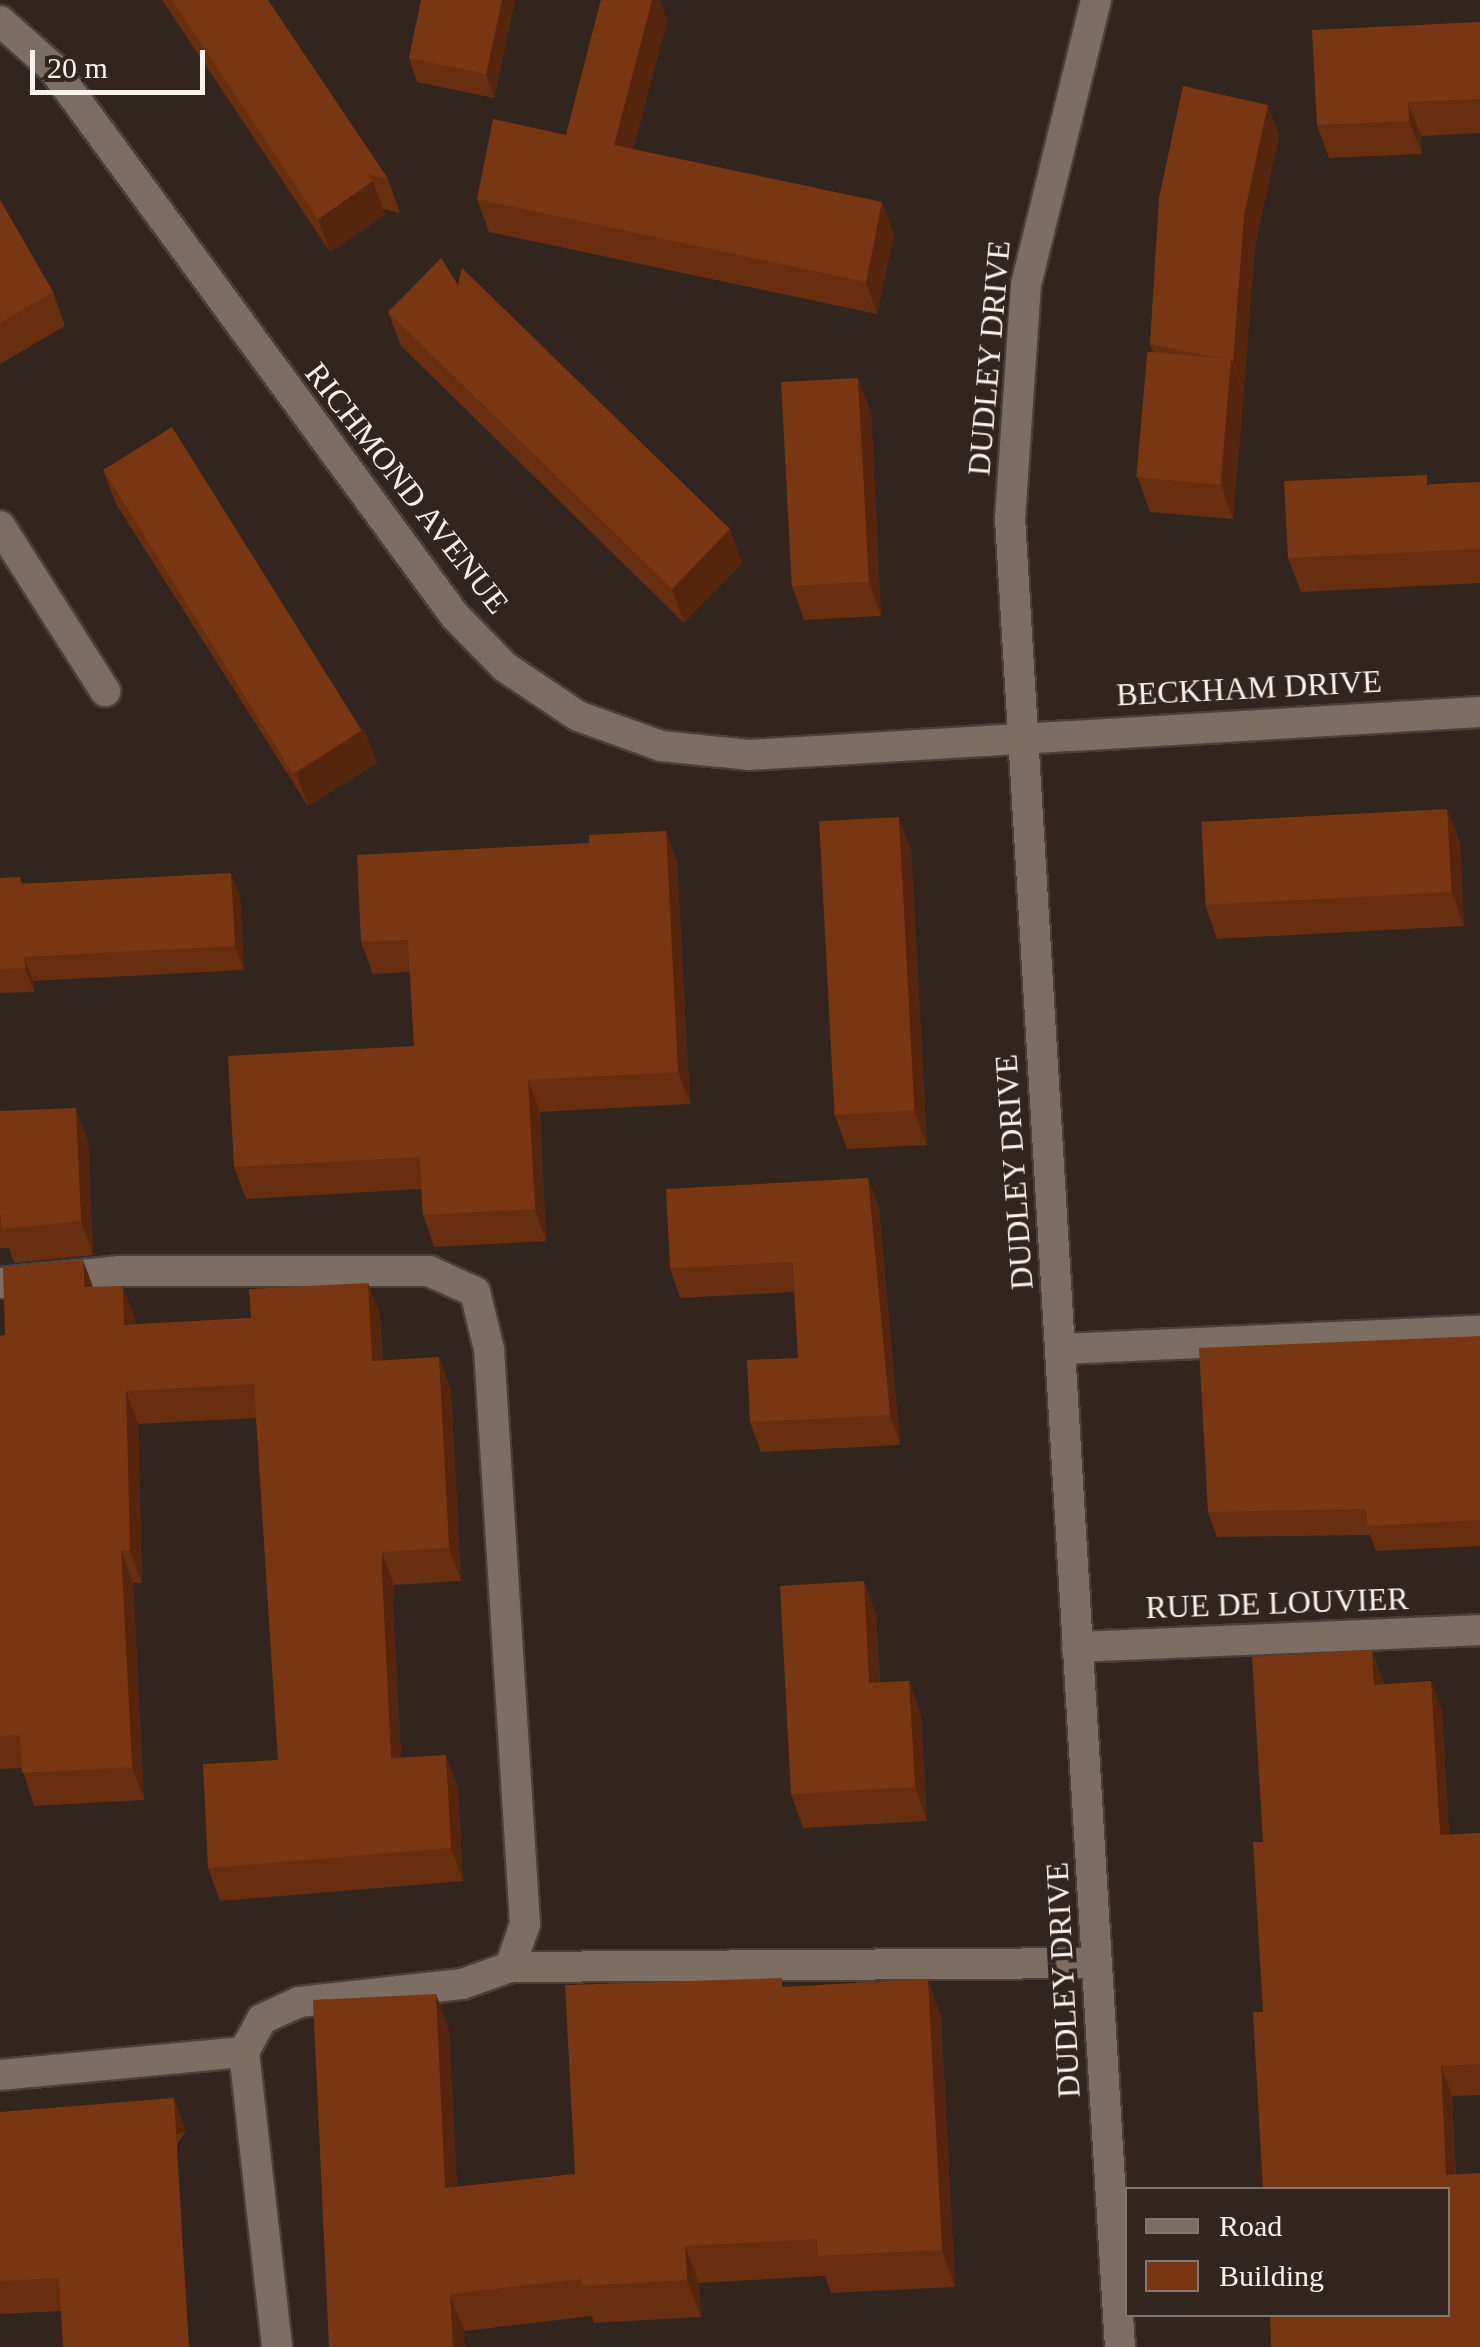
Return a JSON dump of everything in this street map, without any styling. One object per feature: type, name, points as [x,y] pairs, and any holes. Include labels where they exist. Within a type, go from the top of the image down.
[{"type":"street","name":"DUDLEY DRIVE","points":[[1096,0],[1038,222],[1022,331],[1010,518],[1120,2347]]},
{"type":"street","name":"RICHMOND AVENUE","points":[[0,21],[52,67],[455,616],[505,667],[578,716],[661,746],[749,755],[1022,734]]},
{"type":"street","points":[[0,526],[105,691]]},
{"type":"street","name":"BECKHAM DRIVE","points":[[1022,734],[1480,712]]},
{"type":"street","points":[[0,1283],[120,1271],[429,1271],[475,1292],[488,1349],[524,1924],[510,1968]]},
{"type":"street","points":[[1060,1349],[1480,1331]]},
{"type":"street","name":"RUE DE LOUVIER","points":[[1077,1647],[1480,1630]]},
{"type":"street","points":[[276,2347],[244,2052],[262,2018],[299,2002],[462,1984],[510,1968],[1097,1963]]},
{"type":"street","points":[[0,2075],[244,2052]]},
{"type":"building","points":[[172,0],[268,0],[388,179],[366,174],[373,181],[318,219]]},
{"type":"building","points":[[421,0],[502,0],[486,74],[409,58]]},
{"type":"building","points":[[601,0],[652,0],[614,145],[882,202],[866,282],[477,199],[493,119],[566,135]]},
{"type":"building","points":[[1480,22],[1480,99],[1408,102],[1409,121],[1317,125],[1312,30]]},
{"type":"building","points":[[1183,86],[1268,105],[1244,215],[1233,361],[1150,344],[1159,198]]},
{"type":"building","points":[[0,200],[53,292],[0,323]]},
{"type":"building","points":[[441,258],[458,285],[462,268],[730,529],[672,589],[388,312]]},
{"type":"building","points":[[1147,352],[1231,359],[1220,485],[1136,477]]},
{"type":"building","points":[[858,378],[869,582],[792,586],[781,382]]},
{"type":"building","points":[[172,427],[362,731],[293,774],[103,470]]},
{"type":"building","points":[[1427,475],[1427,485],[1480,482],[1480,549],[1288,558],[1284,481]]},
{"type":"building","points":[[1447,809],[1451,892],[1206,905],[1201,822]]},
{"type":"building","points":[[899,817],[914,1111],[834,1115],[819,821]]},
{"type":"building","points":[[666,831],[678,1072],[528,1080],[535,1209],[423,1215],[420,1157],[234,1167],[228,1056],[414,1046],[408,940],[361,942],[357,855],[589,843],[589,835]]},
{"type":"building","points":[[231,873],[235,946],[24,957],[25,968],[0,969],[0,878],[20,877],[21,884]]},
{"type":"building","points":[[76,1108],[81,1221],[2,1229],[0,1111]]},
{"type":"building","points":[[868,1178],[890,1415],[750,1422],[747,1360],[798,1358],[793,1262],[670,1268],[666,1189]]},
{"type":"building","points":[[83,1260],[84,1287],[123,1286],[124,1325],[251,1318],[249,1289],[368,1283],[372,1361],[439,1357],[449,1548],[382,1552],[382,1573],[391,1758],[446,1755],[451,1848],[208,1868],[203,1764],[278,1760],[254,1384],[126,1391],[130,1550],[121,1550],[132,1767],[22,1773],[20,1735],[0,1736],[3,1267]]},
{"type":"building","points":[[1480,1336],[1480,1520],[1367,1526],[1366,1509],[1208,1512],[1199,1348]]},
{"type":"building","points":[[864,1581],[869,1683],[909,1681],[915,1787],[791,1794],[780,1586]]},
{"type":"building","points":[[1372,1650],[1374,1685],[1431,1681],[1440,1835],[1480,1833],[1480,2064],[1441,2066],[1446,2175],[1480,2173],[1480,2347],[1271,2347],[1270,2317],[1450,2317],[1450,2187],[1263,2187],[1253,2012],[1263,2012],[1253,1842],[1263,1842],[1252,1657]]},
{"type":"building","points":[[782,1978],[782,1987],[928,1979],[942,2250],[818,2256],[817,2239],[685,2246],[687,2280],[581,2286],[581,2279],[450,2294],[453,2347],[329,2347],[313,2000],[436,1994],[445,2188],[575,2174],[565,1985]]},
{"type":"building","points":[[174,2098],[189,2347],[63,2347],[59,2278],[0,2281],[0,2112]]}]
